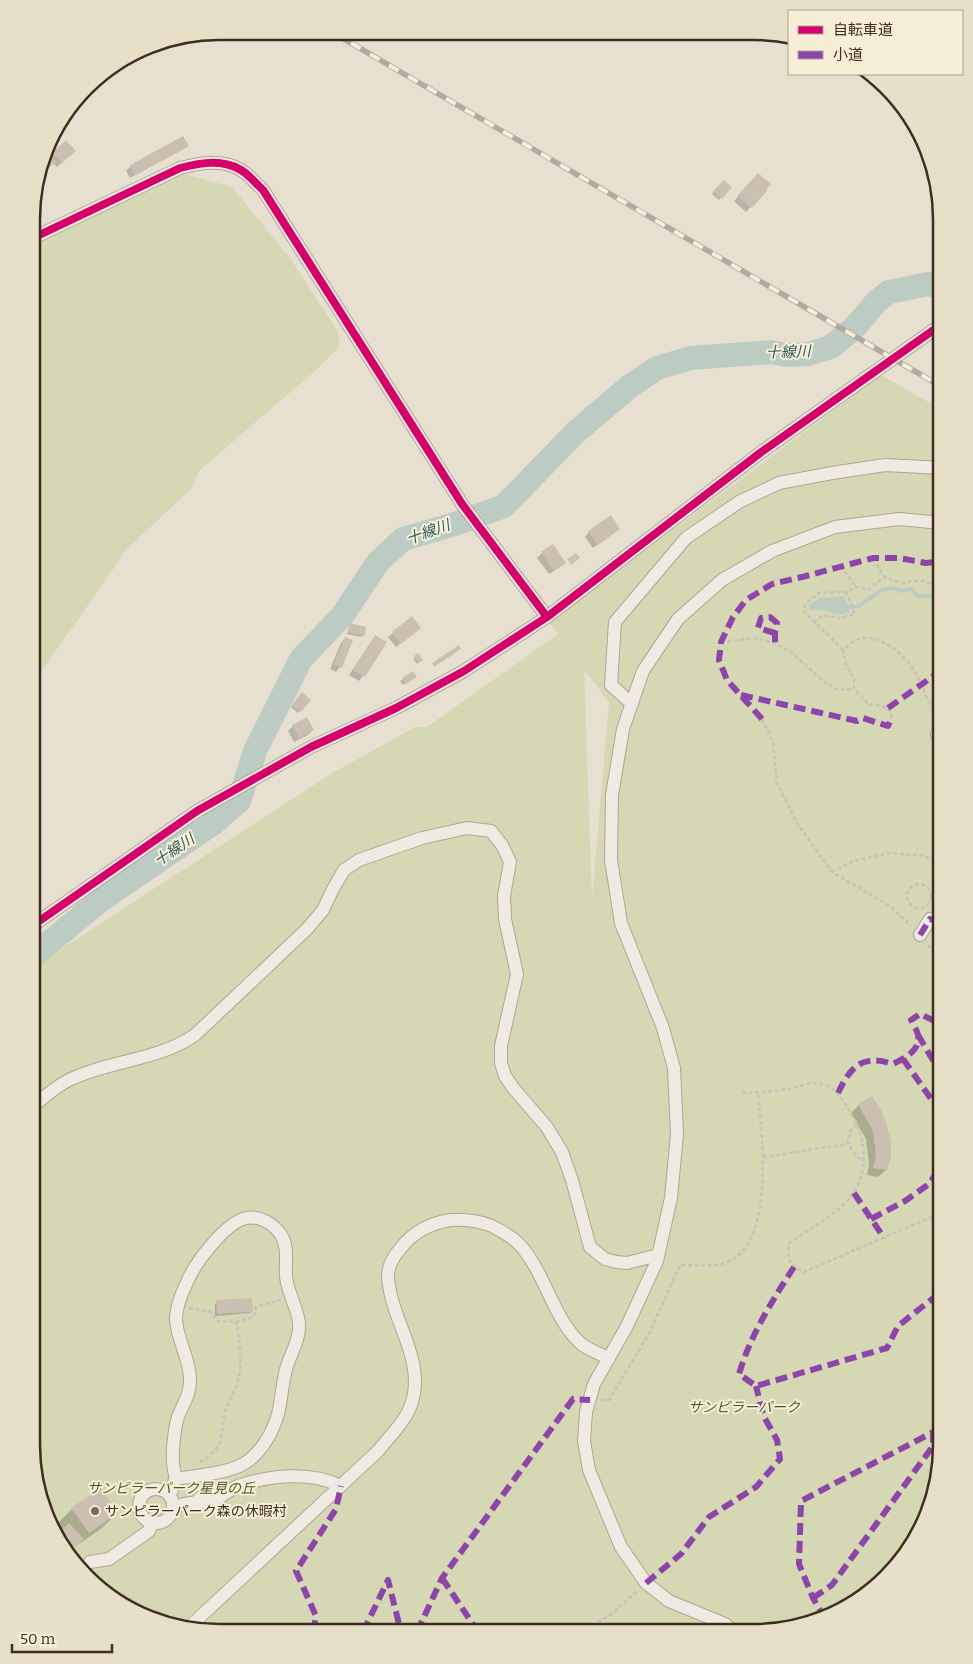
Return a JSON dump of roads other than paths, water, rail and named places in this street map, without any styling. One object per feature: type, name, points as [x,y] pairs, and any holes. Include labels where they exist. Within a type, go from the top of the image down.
[{"type":"street","points":[[40,235],[180,168],[201,163],[220,163],[239,169],[263,190],[462,504],[547,617]]},
{"type":"street","points":[[40,920],[197,810],[311,747],[396,708],[464,671],[547,617],[760,453],[933,330]]},
{"type":"street","points":[[632,704],[611,685],[615,622],[686,538],[739,502],[779,483],[885,466],[933,468]]},
{"type":"street","points":[[725,1624],[669,1601],[646,1583],[620,1547],[589,1470],[584,1441],[586,1412],[594,1384],[627,1326],[658,1255],[672,1198],[676,1143],[674,1068],[663,1028],[621,924],[611,860],[612,795],[623,729],[643,671],[678,619],[722,580],[772,551],[835,528],[899,519],[933,522]]},
{"type":"street","points":[[40,1100],[69,1080],[90,1072],[154,1055],[182,1043],[195,1034],[307,928],[323,910],[344,870],[359,860],[422,838],[467,828],[491,832],[502,845],[510,862],[504,896],[505,919],[517,974],[501,1046],[501,1063],[505,1076],[546,1126],[562,1152],[572,1180],[590,1247],[605,1258],[616,1262],[627,1263],[658,1255]]},
{"type":"street","points":[[920,934],[930,919],[933,920]]},
{"type":"street","points":[[170,1495],[175,1479],[173,1462],[176,1422],[187,1401],[191,1381],[189,1362],[176,1321],[177,1306],[189,1278],[202,1257],[234,1223],[246,1218],[270,1223],[282,1236],[286,1249],[286,1276],[296,1307],[299,1324],[298,1342],[291,1355],[284,1376],[278,1414],[265,1442],[255,1455],[244,1464],[210,1473],[175,1479]]},
{"type":"street","points":[[195,1622],[378,1451],[399,1425],[411,1405],[415,1380],[413,1360],[392,1297],[388,1275],[393,1257],[418,1231],[437,1222],[458,1219],[482,1222],[501,1230],[520,1245],[534,1266],[563,1322],[580,1343],[609,1358]]},
{"type":"street","points":[[174,1509],[174,1503],[170,1495],[158,1489],[152,1489],[143,1495],[139,1506],[143,1517],[152,1524],[169,1519],[178,1505],[197,1501],[208,1502],[219,1498],[228,1491],[260,1480],[284,1477],[311,1478],[329,1480],[342,1486]]},
{"type":"street","points":[[90,1562],[109,1559],[149,1532],[152,1524]]},
{"type":"waterway","name":"十線川","points":[[40,950],[101,900],[215,822],[239,801],[255,751],[301,659],[342,616],[378,562],[403,539],[455,524],[504,506],[576,432],[630,386],[657,368],[691,358],[771,352],[787,355],[808,354],[831,347],[855,327],[877,301],[889,292],[928,284],[933,285]]},
{"type":"waterway","points":[[844,607],[857,607],[882,590],[893,588],[901,591],[911,589],[918,596],[933,596]]},
{"type":"railway","points":[[346,40],[933,382]]},
{"type":"place","name":"サンピラーパーク森の休暇村","points":[[95,1511]]},
{"type":"park label","name":"サンピラーパーク","points":[[744,1407]]},
{"type":"park label","name":"サンピラーパーク星見の丘","points":[[171,1488]]}]
